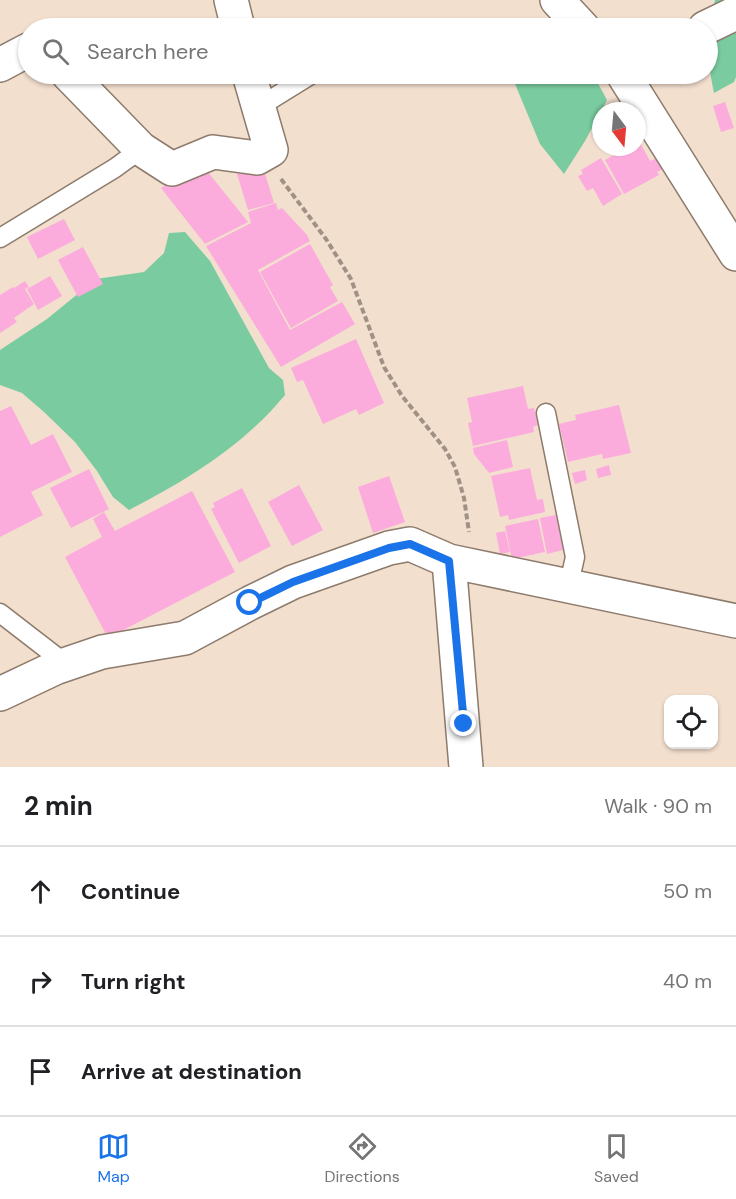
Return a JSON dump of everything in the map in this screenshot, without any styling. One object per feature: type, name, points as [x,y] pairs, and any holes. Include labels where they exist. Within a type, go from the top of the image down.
[{"type":"street","points":[[231,0],[236,18]]},
{"type":"street","points":[[557,0],[574,18]]},
{"type":"street","points":[[718,22],[736,14]]},
{"type":"street","points":[[0,65],[18,55]]},
{"type":"street","points":[[78,84],[141,149],[172,169],[213,152],[257,158],[271,150],[252,84]]},
{"type":"street","points":[[629,84],[736,254]]},
{"type":"street","points":[[0,694],[66,664],[102,652],[185,638],[293,582],[389,548],[410,544],[460,563],[569,584],[736,621]]},
{"type":"street","points":[[460,563],[466,767]]},
{"type":"lane","points":[[259,104],[296,84]]},
{"type":"lane","points":[[0,238],[115,168],[141,149]]},
{"type":"lane","points":[[546,413],[575,557],[569,584]]},
{"type":"lane","points":[[0,613],[66,664]]},
{"type":"path","points":[[271,150],[282,183],[326,240],[351,279],[384,367],[402,396],[446,449],[455,467],[464,498],[460,563]]},
{"type":"green space","points":[[715,0],[736,0],[736,77],[734,82],[714,93],[713,84],[718,84],[718,18],[712,18]]},
{"type":"green space","points":[[515,84],[598,84],[607,100],[606,102],[592,102],[592,128],[564,174],[540,144]]},
{"type":"green space","points":[[185,232],[210,261],[269,368],[283,380],[285,395],[269,413],[232,446],[193,474],[129,510],[113,497],[75,442],[22,393],[0,385],[0,350],[47,319],[96,279],[144,272],[164,253],[169,233]]},
{"type":"building","points":[[725,102],[734,128],[721,132],[713,106]]},
{"type":"building","points":[[646,154],[650,161],[657,158],[663,169],[657,172],[659,175],[624,194],[605,160],[612,156],[646,156]]},
{"type":"building","points":[[601,158],[622,194],[603,206],[593,188],[587,191],[578,176],[583,174],[581,170]]},
{"type":"building","points":[[203,166],[248,222],[205,244],[161,188]]},
{"type":"building","points":[[263,167],[274,203],[248,210],[237,174]]},
{"type":"building","points":[[276,203],[278,210],[282,208],[310,241],[258,270],[290,330],[342,302],[355,324],[281,367],[206,246],[251,223],[248,212]]},
{"type":"building","points":[[64,219],[75,240],[38,259],[27,237]]},
{"type":"building","points":[[310,244],[333,285],[330,287],[338,301],[291,328],[260,272]]},
{"type":"building","points":[[83,247],[103,284],[78,297],[58,260]]},
{"type":"building","points":[[50,276],[62,296],[38,310],[27,289]]},
{"type":"building","points":[[25,281],[29,287],[25,289],[34,304],[14,318],[17,322],[0,333],[0,295],[13,287],[18,295],[14,288]]},
{"type":"building","points":[[356,339],[384,403],[359,415],[356,409],[323,424],[303,380],[297,382],[291,368]]},
{"type":"building","points":[[523,386],[528,409],[534,408],[538,425],[533,427],[534,432],[473,446],[468,423],[472,422],[467,398]]},
{"type":"building","points":[[619,405],[631,453],[603,459],[602,454],[568,462],[559,424],[576,420],[575,415]]},
{"type":"building","points":[[11,406],[31,445],[53,434],[72,472],[31,492],[43,515],[0,537],[0,411]]},
{"type":"building","points":[[507,440],[513,467],[489,473],[474,454],[473,448]]},
{"type":"building","points":[[609,465],[611,475],[598,478],[596,469]]},
{"type":"building","points":[[530,468],[537,500],[543,499],[545,512],[509,520],[508,515],[500,517],[491,476]]},
{"type":"building","points":[[89,469],[109,509],[71,528],[50,488]]},
{"type":"building","points":[[585,470],[587,480],[575,484],[572,473]]},
{"type":"building","points":[[389,476],[405,522],[373,533],[358,487]]},
{"type":"building","points":[[299,485],[323,530],[292,546],[268,502]]},
{"type":"building","points":[[242,488],[271,546],[239,563],[211,509],[215,507],[213,503]]},
{"type":"building","points":[[192,491],[235,572],[108,638],[65,557],[102,537],[93,519],[104,512],[115,531]]},
{"type":"building","points":[[556,515],[563,550],[547,554],[540,518]]},
{"type":"building","points":[[538,519],[545,552],[512,559],[505,526]]},
{"type":"building","points":[[505,531],[510,552],[500,554],[496,533]]},
{"type":"route","points":[[250,603],[293,582],[389,548],[410,544],[449,561],[464,724]]}]
